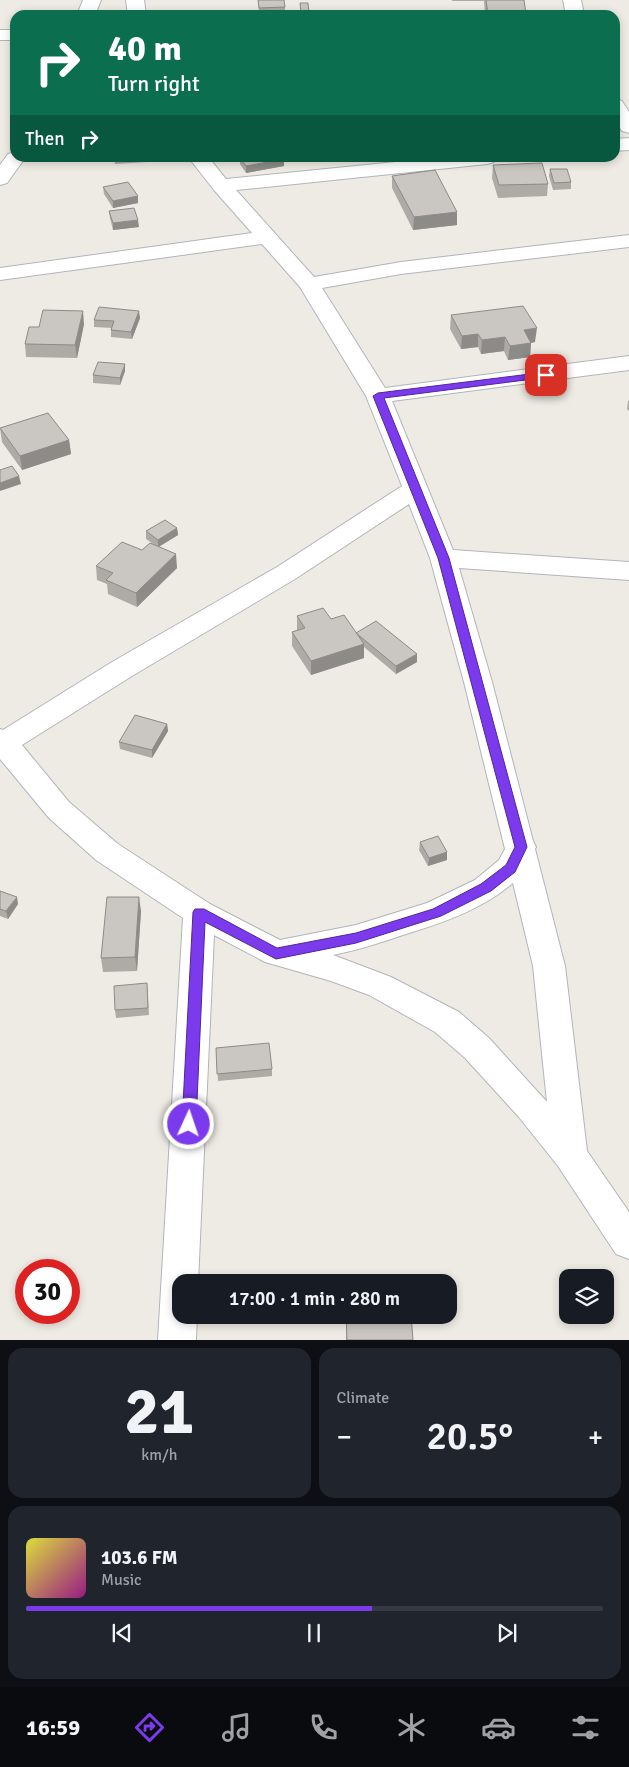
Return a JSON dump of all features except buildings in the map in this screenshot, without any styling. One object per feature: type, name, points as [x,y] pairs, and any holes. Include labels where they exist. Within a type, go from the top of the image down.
[{"type":"street","points":[[620,113],[629,127]]},
{"type":"street","points":[[0,179],[12,162]]},
{"type":"street","points":[[202,162],[309,284],[378,396],[443,558],[521,847],[549,966],[570,1155]]},
{"type":"street","points":[[222,186],[416,162]]},
{"type":"street","points":[[0,274],[268,238]]},
{"type":"street","points":[[309,284],[401,268],[629,241]]},
{"type":"street","points":[[378,396],[629,363]]},
{"type":"street","points":[[415,489],[286,573],[2,741],[59,810],[107,852],[199,912],[276,953],[336,969],[371,982],[447,1022],[477,1048],[530,1106],[570,1155],[629,1242]]},
{"type":"street","points":[[443,558],[629,571]]},
{"type":"street","points":[[276,953],[356,938],[437,912],[486,888],[511,868],[521,847]]},
{"type":"street","points":[[177,1340],[199,912]]},
{"type":"route","points":[[189,1124],[199,912],[276,953],[356,938],[437,912],[486,888],[511,868],[521,847],[460,616],[443,558],[378,396],[546,375]]}]
